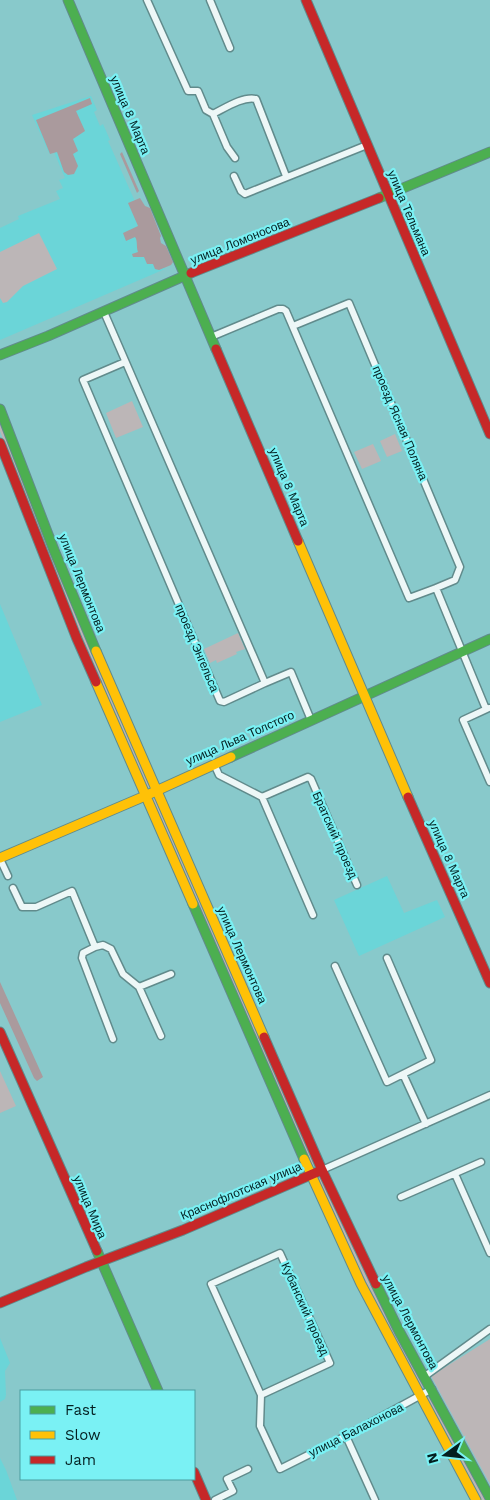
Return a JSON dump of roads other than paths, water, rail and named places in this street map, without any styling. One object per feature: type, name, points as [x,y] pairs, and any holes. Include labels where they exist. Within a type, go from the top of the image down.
[{"type":"street","name":"улица 8 Марта","points":[[68,0],[364,696],[490,983]]},
{"type":"street","points":[[147,0],[188,91],[198,91],[206,110],[213,114],[227,147],[235,158]]},
{"type":"street","points":[[210,0],[230,48]]},
{"type":"street","name":"улица Тельмана","points":[[306,0],[490,434]]},
{"type":"street","points":[[213,114],[239,102],[256,99],[286,176]]},
{"type":"street","points":[[234,176],[240,191],[245,194],[367,145]]},
{"type":"street","name":"улица Ломоносова","points":[[0,355],[185,276],[388,196],[490,152]]},
{"type":"street","name":"проезд Ясная Поляна","points":[[211,337],[278,309],[286,311],[409,598],[455,580],[460,567],[349,303],[293,326]]},
{"type":"street","points":[[104,312],[265,683],[291,672],[311,720]]},
{"type":"street","name":"проезд Энгельса","points":[[126,362],[83,380],[220,701],[224,702],[265,683]]},
{"type":"street","name":"улица Лермонтова","points":[[0,409],[89,635],[322,1170],[372,1278],[490,1498]]},
{"type":"street","name":"улица Лермонтова","points":[[0,444],[73,631],[310,1174],[361,1284],[476,1500]]},
{"type":"street","points":[[436,588],[462,652],[488,708],[462,720],[490,782]]},
{"type":"street","name":"улица Льва Толстого","points":[[0,858],[145,796],[490,639]]},
{"type":"street","points":[[214,764],[219,775],[262,797],[313,915]]},
{"type":"street","name":"Братский проезд","points":[[262,797],[308,778],[311,779],[357,885]]},
{"type":"street","points":[[0,858],[8,876]]},
{"type":"street","points":[[13,888],[22,907],[36,907],[72,891],[95,947]]},
{"type":"street","points":[[113,1039],[82,958],[83,952],[95,947],[103,946],[111,949],[123,974],[140,987],[161,1036]]},
{"type":"street","points":[[335,966],[387,1082],[431,1060],[387,958]]},
{"type":"street","points":[[140,987],[170,974]]},
{"type":"street","name":"улица Мира","points":[[0,1032],[158,1390]]},
{"type":"street","points":[[403,1074],[426,1124]]},
{"type":"street","name":"Краснофлотская улица","points":[[0,1303],[100,1261],[182,1230],[490,1095]]},
{"type":"street","points":[[401,1197],[480,1162]]},
{"type":"street","points":[[455,1174],[490,1253]]},
{"type":"street","name":"Кубанский проезд","points":[[280,1253],[330,1364],[261,1395],[211,1284],[280,1253]]},
{"type":"street","points":[[425,1376],[490,1329]]},
{"type":"street","name":"улица Балахонова","points":[[261,1395],[260,1426],[280,1469],[346,1436],[432,1389]]},
{"type":"street","points":[[346,1436],[375,1500]]},
{"type":"street","points":[[214,1500],[233,1491],[228,1479],[248,1469]]},
{"type":"street","points":[[195,1474],[206,1500]]}]
